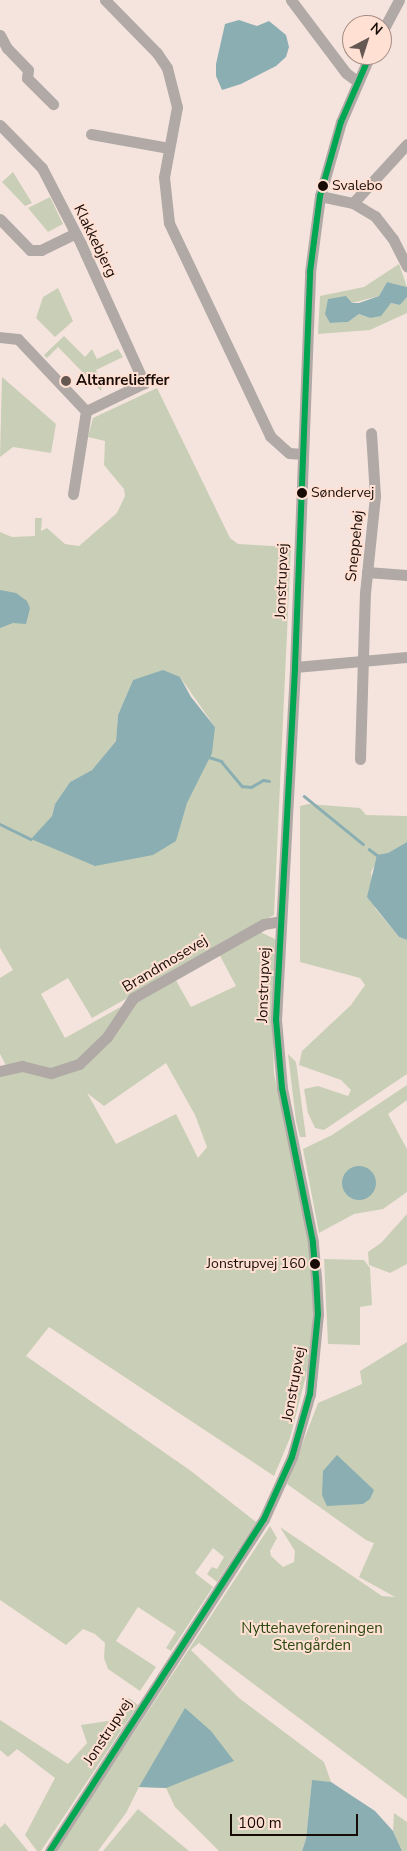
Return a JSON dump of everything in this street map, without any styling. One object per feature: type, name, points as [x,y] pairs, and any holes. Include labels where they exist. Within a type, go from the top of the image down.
[{"type":"street","points":[[105,0],[157,53],[167,68],[177,108],[164,177],[169,223],[270,436],[289,453],[303,454]]},
{"type":"street","points":[[291,0],[346,73],[357,81]]},
{"type":"street","points":[[391,15],[399,0]]},
{"type":"street","points":[[0,34],[7,48],[28,70],[27,78],[53,104]]},
{"type":"street","name":"Jonstrupvej","points":[[50,1851],[264,1519],[301,1428],[316,1352],[318,1306],[313,1242],[279,1060],[276,1020],[295,667],[310,272],[320,196],[342,122],[365,65]]},
{"type":"street","name":"Klakkebjerg","points":[[0,125],[42,168],[144,383],[86,411]]},
{"type":"street","points":[[91,134],[169,148]]},
{"type":"street","points":[[353,203],[407,144]]},
{"type":"street","points":[[320,196],[353,203],[384,225],[407,267]]},
{"type":"street","points":[[0,219],[30,250],[41,250],[74,234]]},
{"type":"street","points":[[0,337],[18,339],[86,411],[73,494]]},
{"type":"street","name":"Sneppehøj","points":[[360,759],[367,572],[375,496],[371,433]]},
{"type":"street","points":[[367,572],[407,575]]},
{"type":"street","points":[[295,667],[407,658]]},
{"type":"street","name":"Brandmosevej","points":[[0,1071],[22,1066],[51,1074],[79,1064],[107,1037],[133,998],[264,924],[281,921]]},
{"type":"green space","points":[[13,172],[32,203],[25,206],[2,182]]},
{"type":"green space","points":[[50,197],[63,224],[48,232],[28,208]]},
{"type":"green space","points":[[399,264],[407,287],[387,282],[379,296],[352,303],[330,323],[348,322],[359,314],[370,318],[391,303],[400,305],[407,297],[407,313],[370,330],[318,334],[320,296],[364,287]]},
{"type":"green space","points":[[58,288],[73,321],[55,337],[36,318],[43,297]]},
{"type":"green space","points":[[64,336],[85,357],[92,349],[97,359],[118,349],[123,357],[96,370],[102,385],[101,391],[58,347],[47,358],[44,355]]},
{"type":"green space","points":[[2,377],[56,424],[51,453],[13,447],[0,457]]},
{"type":"green space","points":[[157,388],[230,538],[238,544],[291,547],[274,915],[92,1018],[68,978],[41,994],[65,1038],[174,977],[191,1007],[236,986],[218,952],[258,931],[277,940],[272,1009],[274,1074],[311,1246],[313,1309],[311,1356],[290,1438],[274,1476],[49,1327],[26,1356],[191,1471],[256,1522],[217,1582],[207,1574],[212,1567],[217,1569],[224,1557],[213,1548],[195,1573],[213,1587],[171,1651],[166,1648],[176,1632],[138,1607],[116,1641],[156,1667],[140,1691],[108,1669],[104,1658],[105,1643],[95,1634],[83,1629],[66,1645],[0,1600],[0,1076],[9,1071],[0,1054],[0,978],[13,970],[0,948],[0,532],[12,537],[35,536],[35,518],[42,518],[41,531],[47,528],[65,544],[79,546],[117,513],[125,496],[124,489],[104,465],[105,441],[88,437],[93,418]],"holes":[[[180,677],[215,727],[180,804],[32,839],[52,816],[55,804],[70,782],[92,770],[116,741],[118,715],[133,680]],[[166,1063],[195,1115],[207,1147],[198,1158],[176,1114],[116,1144],[87,1093],[104,1106]]]},
{"type":"green space","points":[[308,804],[360,808],[366,815],[407,816],[407,842],[378,859],[371,872],[375,908],[399,937],[407,940],[407,1074],[324,1130],[315,1128],[308,1113],[304,1089],[318,1086],[348,1096],[351,1090],[341,1080],[299,1065],[302,1051],[351,1005],[365,985],[360,978],[300,962],[300,806]]},
{"type":"green space","points":[[288,1054],[296,1062],[306,1137],[300,1137],[296,1121]]},
{"type":"green space","points":[[407,1085],[407,1100],[388,1114],[407,1149],[407,1192],[383,1209],[354,1214],[319,1233],[303,1149],[332,1135]]},
{"type":"green space","points":[[407,1214],[407,1264],[390,1273],[369,1265],[368,1252],[381,1243]]},
{"type":"green space","points":[[324,1259],[364,1260],[370,1268],[372,1305],[360,1307],[360,1345],[328,1344]]},
{"type":"green space","name":"Nyttehaveforeningen Stengården","points":[[407,1342],[407,1799],[199,1643],[191,1650],[239,1698],[324,1762],[331,1782],[312,1781],[306,1839],[302,1851],[219,1851],[175,1807],[166,1788],[139,1787],[126,1813],[98,1851],[56,1851],[270,1526],[277,1538],[270,1551],[271,1556],[283,1567],[294,1562],[295,1551],[280,1527],[382,1596],[395,1597],[359,1577],[374,1543],[366,1540],[287,1484],[318,1403],[362,1384],[360,1371]]},
{"type":"green space","points":[[129,1698],[138,1705],[41,1851],[37,1851],[25,1835],[55,1778],[17,1749],[8,1757],[0,1750],[0,1720],[68,1764],[87,1743],[81,1725],[114,1720]]},
{"type":"green space","points":[[138,1809],[189,1851],[103,1851]]},
{"type":"green space","points":[[394,1813],[407,1822],[407,1851],[402,1851],[393,1831]]},
{"type":"green space","points":[[5,1823],[28,1851],[0,1851],[0,1828]]},
{"type":"water","points":[[239,20],[257,26],[269,21],[286,35],[289,47],[286,57],[276,66],[241,84],[222,90],[216,76],[216,64],[225,24]]},
{"type":"water","points":[[387,282],[407,287],[407,297],[400,305],[391,303],[381,316],[370,318],[359,314],[348,322],[330,323],[325,314],[328,299],[346,296],[352,303],[359,303],[379,296]]},
{"type":"water","points":[[0,590],[16,593],[27,601],[30,608],[26,624],[13,623],[0,628]]},
{"type":"water","points":[[163,670],[180,677],[191,697],[215,727],[212,753],[187,803],[176,841],[153,855],[95,866],[31,839],[52,816],[55,804],[70,782],[92,770],[116,741],[118,715],[133,680]]},
{"type":"water","points":[[407,842],[407,940],[399,937],[367,897],[377,855],[388,853]]},
{"type":"water","points":[[359,1166],[366,1167],[371,1171],[375,1176],[375,1190],[371,1195],[366,1199],[359,1200],[352,1199],[347,1195],[343,1190],[342,1183],[343,1176],[347,1171],[352,1167]]},
{"type":"water","points":[[337,1455],[374,1490],[370,1499],[363,1504],[327,1506],[322,1495],[323,1471]]},
{"type":"water","points":[[185,1708],[211,1731],[234,1761],[166,1788],[139,1787]]},
{"type":"water","points":[[312,1780],[331,1782],[375,1811],[393,1831],[402,1851],[302,1851],[306,1839]]},
{"type":"waterway","points":[[209,757],[221,761],[242,786],[251,787],[263,780],[269,781]]},
{"type":"waterway","points":[[304,796],[363,844]]},
{"type":"waterway","points":[[0,824],[31,839]]},
{"type":"waterway","points":[[369,849],[377,855]]},
{"type":"transit line","points":[[50,1851],[264,1519],[292,1457],[310,1394],[318,1314],[313,1242],[282,1088],[276,1020],[295,667],[310,272],[320,196],[341,122],[366,65]]},
{"type":"place","name":"Svalebo","points":[[323,186]]},
{"type":"place","name":"Altanrelieffer","points":[[66,381]]},
{"type":"place","name":"Søndervej","points":[[302,493]]},
{"type":"place","name":"Jonstrupvej 160","points":[[315,1264]]}]
